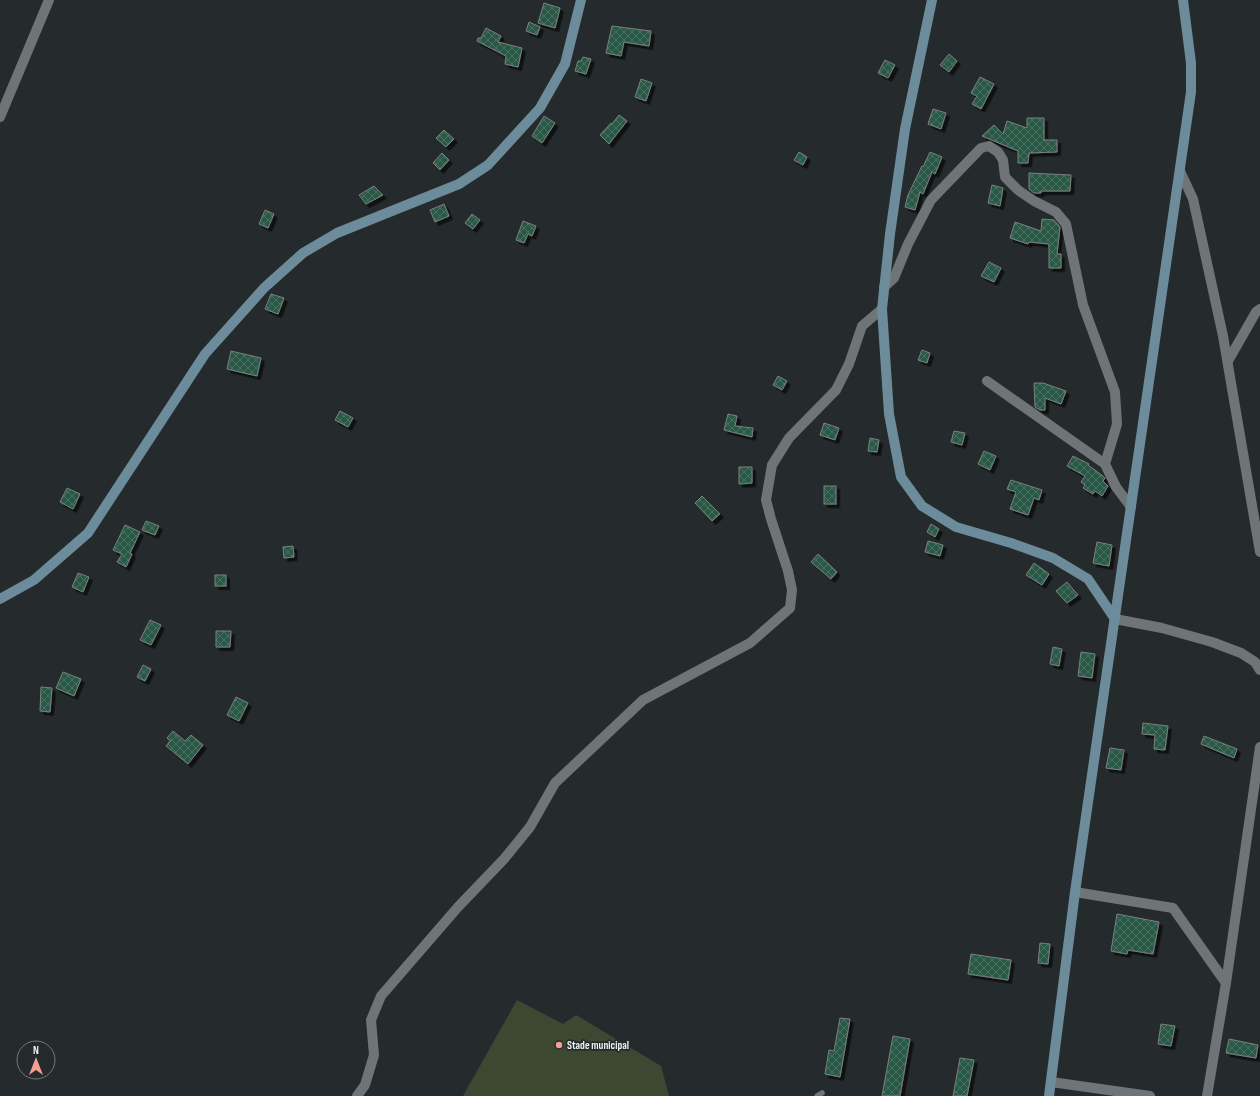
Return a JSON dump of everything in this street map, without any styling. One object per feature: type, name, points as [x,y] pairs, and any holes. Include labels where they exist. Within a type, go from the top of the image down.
[{"type":"street","points":[[0,116],[49,0]]},
{"type":"street","points":[[0,599],[34,580],[88,533],[205,354],[264,288],[303,253],[337,233],[459,184],[488,165],[540,108],[562,71],[581,0]]},
{"type":"street","points":[[932,0],[905,129],[882,309],[889,414],[901,477],[922,506],[956,527],[1011,543],[1053,558],[1088,579],[1115,619],[1162,628],[1212,642],[1241,653],[1255,662],[1260,670]]},
{"type":"street","points":[[1049,1096],[1075,892],[1191,92],[1192,63],[1183,0]]},
{"type":"street","points":[[884,287],[894,278],[908,244],[931,200],[981,148],[989,146],[998,152],[1003,160],[1005,177],[1018,190],[1034,201],[1056,212],[1066,224],[1083,305],[1115,392],[1117,424],[1106,464]]},
{"type":"street","points":[[1180,171],[1193,199],[1228,361],[1260,552]]},
{"type":"street","points":[[357,1096],[365,1085],[374,1055],[371,1020],[381,996],[458,907],[504,859],[530,827],[555,783],[643,700],[750,642],[790,608],[792,590],[788,570],[766,500],[772,465],[789,438],[836,390],[848,364],[862,326],[882,309]]},
{"type":"street","points":[[1228,361],[1256,312],[1260,309]]},
{"type":"street","points":[[987,381],[1106,464],[1116,487],[1131,507]]},
{"type":"street","points":[[1207,1096],[1226,983],[1260,746]]},
{"type":"street","points":[[1075,892],[1173,908],[1226,983]]},
{"type":"street","points":[[1051,1082],[1111,1093],[1150,1096]]},
{"type":"green space","name":"Stade municipal","points":[[517,1000],[563,1024],[576,1015],[661,1066],[669,1096],[463,1096]]},
{"type":"building","points":[[544,3],[560,8],[555,28],[538,23]]},
{"type":"building","points":[[529,22],[540,27],[537,35],[526,31]]},
{"type":"building","points":[[612,26],[651,31],[649,46],[624,42],[621,56],[606,53]]},
{"type":"building","points":[[486,28],[501,36],[498,42],[522,48],[518,67],[505,64],[506,56],[477,41],[478,38],[481,38]]},
{"type":"building","points":[[949,54],[957,61],[949,72],[940,65]]},
{"type":"building","points":[[583,57],[591,59],[586,74],[575,71],[578,61],[581,61]]},
{"type":"building","points":[[885,60],[895,65],[888,78],[878,73]]},
{"type":"building","points":[[980,77],[994,84],[981,109],[972,104],[977,96],[971,93]]},
{"type":"building","points":[[641,79],[652,83],[646,101],[635,97]]},
{"type":"building","points":[[933,109],[946,113],[941,129],[928,124]]},
{"type":"building","points":[[619,115],[627,121],[609,144],[600,135]]},
{"type":"building","points":[[544,116],[555,123],[542,143],[532,136]]},
{"type":"building","points":[[1027,118],[1044,118],[1044,140],[1057,140],[1057,152],[1029,153],[1028,163],[1018,163],[1018,151],[982,136],[994,125],[1003,134],[1007,121],[1027,128]]},
{"type":"building","points":[[444,130],[454,139],[446,147],[436,138]]},
{"type":"building","points":[[799,152],[807,157],[803,165],[794,160]]},
{"type":"building","points":[[930,152],[942,157],[935,174],[932,172],[923,194],[920,192],[915,210],[905,207],[908,195]]},
{"type":"building","points":[[442,153],[449,160],[440,170],[433,163]]},
{"type":"building","points":[[1029,173],[1071,175],[1070,191],[1041,191],[1041,193],[1034,193],[1029,189]]},
{"type":"building","points":[[992,185],[1003,188],[1000,206],[988,203]]},
{"type":"building","points":[[374,186],[383,195],[366,204],[359,195]]},
{"type":"building","points":[[444,204],[449,216],[435,222],[430,210]]},
{"type":"building","points":[[265,210],[274,214],[268,228],[259,224]]},
{"type":"building","points":[[472,214],[480,220],[473,229],[465,223]]},
{"type":"building","points":[[1042,219],[1054,220],[1060,227],[1057,254],[1061,254],[1061,268],[1049,268],[1049,244],[1029,242],[1028,244],[1010,238],[1015,222],[1041,231]]},
{"type":"building","points":[[523,221],[536,226],[532,236],[528,234],[524,243],[516,240]]},
{"type":"building","points":[[989,262],[1001,268],[994,282],[981,276]]},
{"type":"building","points":[[271,294],[284,298],[278,314],[265,309]]},
{"type":"building","points":[[922,350],[930,353],[927,363],[918,360]]},
{"type":"building","points":[[231,351],[261,358],[257,376],[227,369]]},
{"type":"building","points":[[778,376],[787,381],[782,390],[773,385]]},
{"type":"building","points":[[1034,383],[1043,383],[1066,391],[1061,404],[1045,398],[1045,410],[1040,410],[1035,407]]},
{"type":"building","points":[[340,411],[353,418],[348,427],[335,420]]},
{"type":"building","points":[[728,414],[737,416],[735,426],[753,428],[752,437],[724,430]]},
{"type":"building","points":[[824,423],[839,428],[835,440],[820,435]]},
{"type":"building","points":[[954,431],[965,433],[962,445],[951,442]]},
{"type":"building","points":[[870,438],[879,440],[877,452],[868,451]]},
{"type":"building","points":[[984,451],[996,456],[990,470],[978,464]]},
{"type":"building","points":[[1073,456],[1089,464],[1088,465],[1105,478],[1103,481],[1108,486],[1102,496],[1095,491],[1093,494],[1083,488],[1085,485],[1081,482],[1085,476],[1067,466]]},
{"type":"building","points":[[739,467],[752,467],[752,483],[739,484]]},
{"type":"building","points":[[1011,480],[1042,490],[1039,500],[1034,498],[1028,515],[1010,509],[1016,492],[1007,489]]},
{"type":"building","points":[[824,486],[836,486],[836,504],[824,504]]},
{"type":"building","points":[[67,488],[80,494],[73,509],[60,502]]},
{"type":"building","points":[[702,496],[720,514],[712,521],[695,503]]},
{"type":"building","points":[[146,521],[159,526],[155,535],[142,530]]},
{"type":"building","points":[[931,524],[939,529],[935,537],[927,532]]},
{"type":"building","points":[[125,525],[140,532],[130,553],[132,554],[126,567],[117,562],[122,554],[113,550]]},
{"type":"building","points":[[928,541],[943,545],[940,556],[925,552]]},
{"type":"building","points":[[1097,542],[1112,545],[1109,566],[1093,563]]},
{"type":"building","points":[[293,546],[294,557],[284,558],[283,547]]},
{"type":"building","points":[[818,554],[837,572],[831,579],[811,562]]},
{"type":"building","points":[[1034,563],[1049,574],[1042,585],[1026,575]]},
{"type":"building","points":[[78,573],[89,577],[83,592],[72,587]]},
{"type":"building","points":[[215,575],[226,575],[226,586],[215,586]]},
{"type":"building","points":[[1067,582],[1078,595],[1067,603],[1056,591]]},
{"type":"building","points":[[150,620],[161,625],[151,645],[140,640]]},
{"type":"building","points":[[216,631],[231,631],[230,647],[216,647]]},
{"type":"building","points":[[1053,647],[1062,649],[1059,666],[1050,664]]},
{"type":"building","points":[[1081,652],[1095,654],[1092,678],[1078,676]]},
{"type":"building","points":[[143,665],[151,669],[145,681],[137,677]]},
{"type":"building","points":[[63,672],[81,679],[74,696],[56,688]]},
{"type":"building","points":[[41,687],[52,688],[50,712],[40,711]]},
{"type":"building","points":[[236,697],[248,703],[239,721],[227,715]]},
{"type":"building","points":[[1143,723],[1168,726],[1165,750],[1154,749],[1155,735],[1142,734]]},
{"type":"building","points":[[173,731],[185,741],[191,735],[203,745],[188,764],[166,746],[170,741],[167,738]]},
{"type":"building","points":[[1204,736],[1237,749],[1234,758],[1201,744]]},
{"type":"building","points":[[1110,748],[1124,750],[1121,770],[1106,768]]},
{"type":"building","points":[[1117,914],[1159,922],[1153,954],[1128,950],[1127,954],[1111,951]]},
{"type":"building","points":[[1040,943],[1050,944],[1048,964],[1038,963]]},
{"type":"building","points":[[971,954],[1011,960],[1008,980],[968,974]]},
{"type":"building","points":[[840,1018],[850,1019],[840,1077],[825,1074],[829,1050],[834,1051]]},
{"type":"building","points":[[1161,1024],[1175,1026],[1171,1046],[1158,1044]]},
{"type":"building","points":[[893,1036],[910,1039],[900,1096],[882,1096]]},
{"type":"building","points":[[1229,1039],[1258,1045],[1256,1058],[1226,1053]]},
{"type":"building","points":[[960,1058],[974,1060],[967,1096],[953,1096]]},
{"type":"place","name":"Stade municipal","points":[[559,1045]]}]
